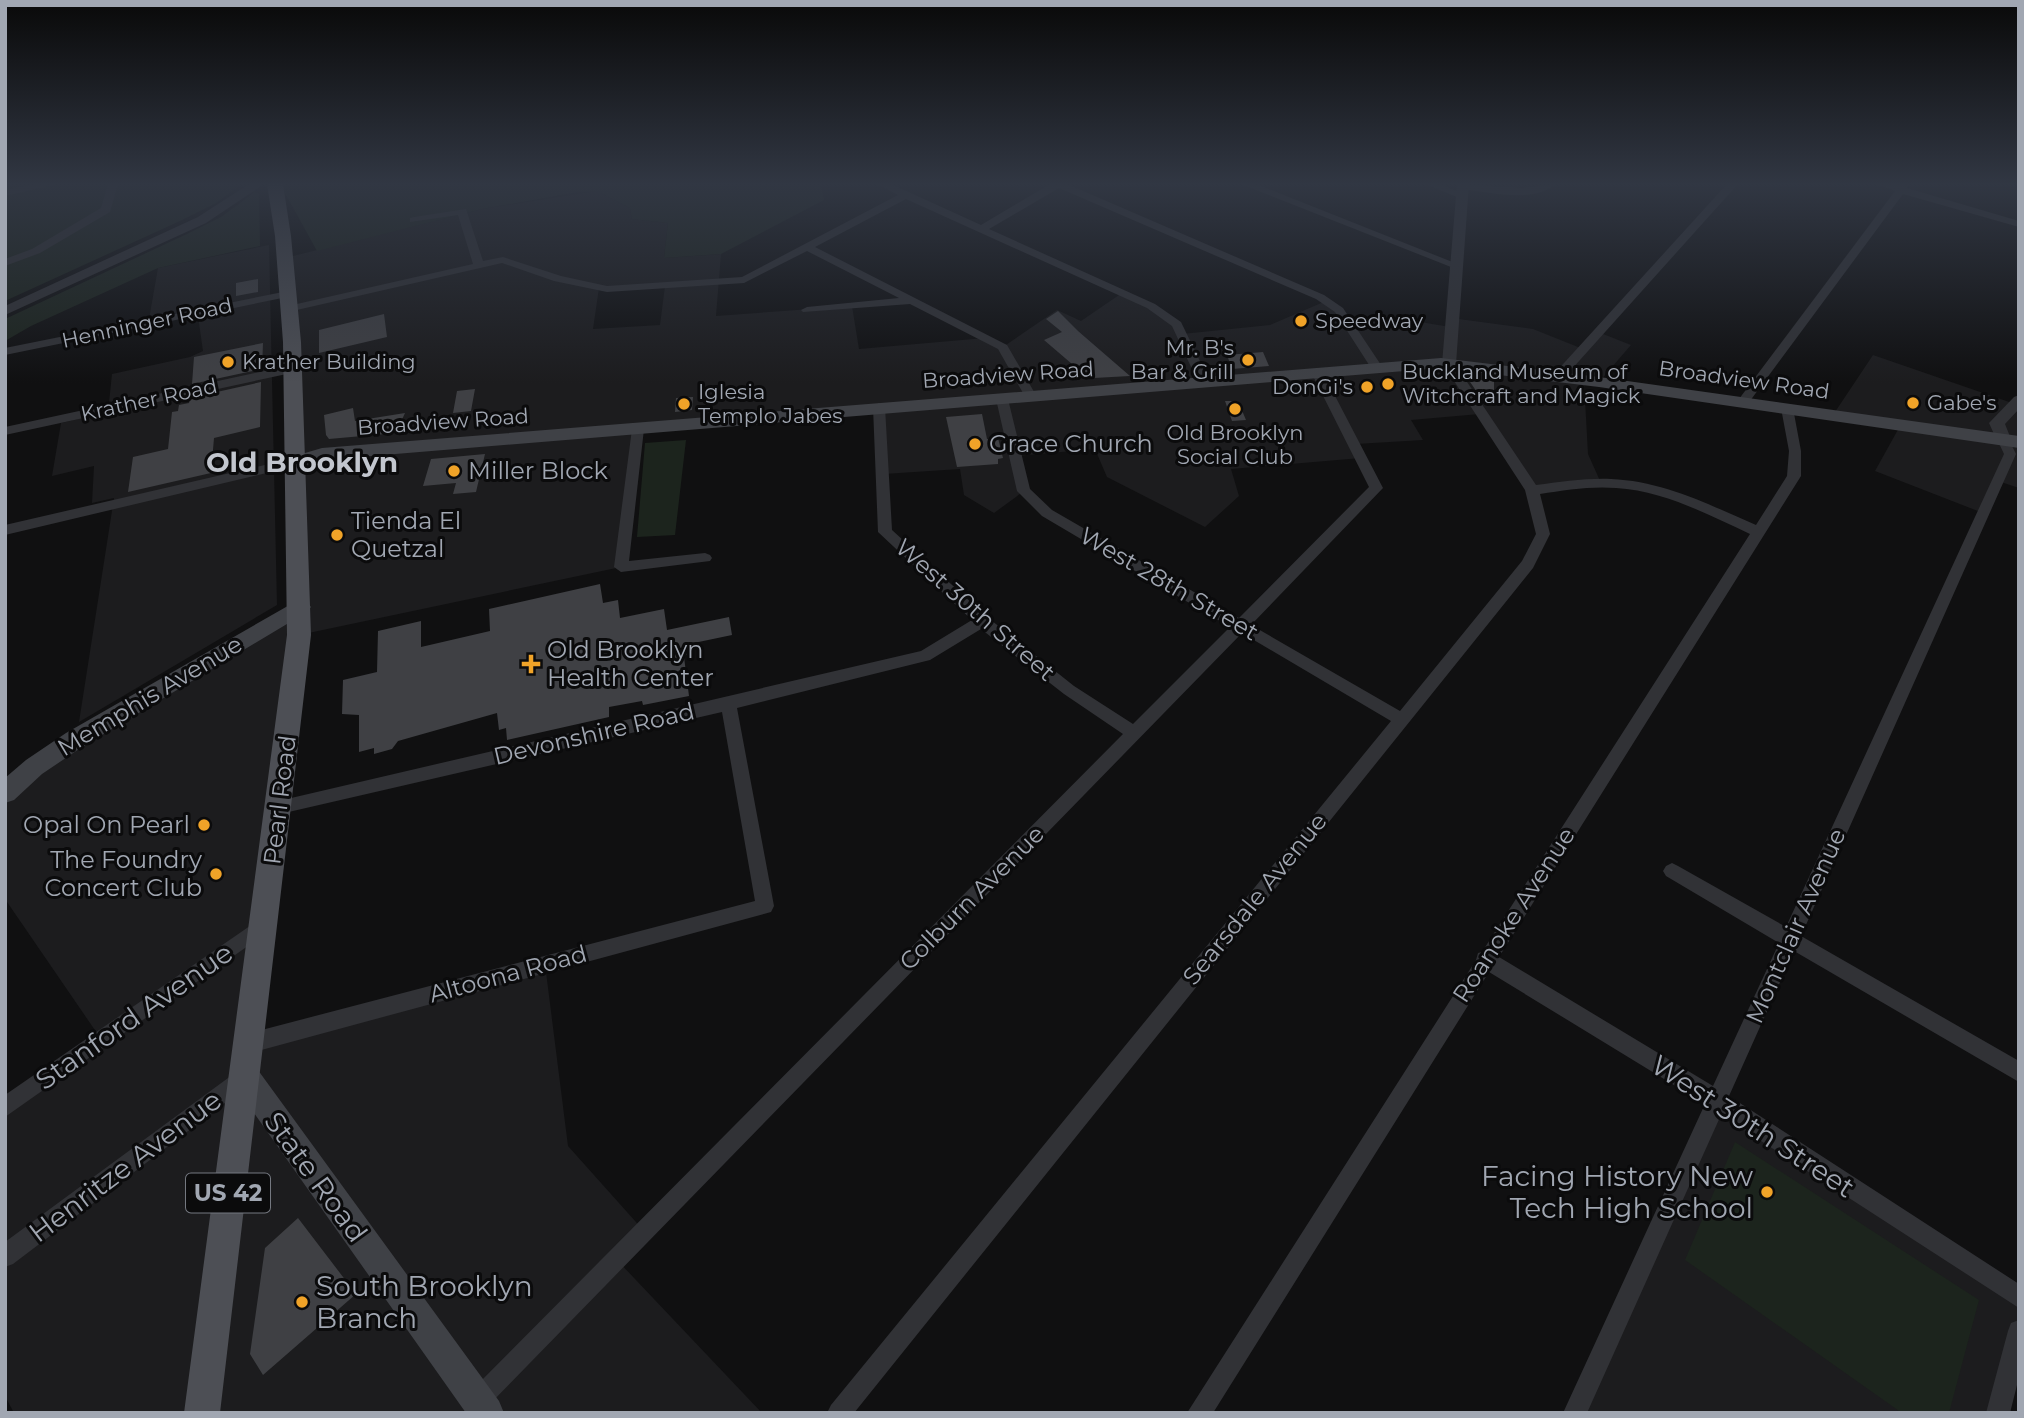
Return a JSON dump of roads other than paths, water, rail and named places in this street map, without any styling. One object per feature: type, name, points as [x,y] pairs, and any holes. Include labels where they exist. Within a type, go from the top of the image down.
[{"type":"main road","name":"Pearl Road","points":[[202,1413],[280,807],[300,607],[292,369],[284,250]]},
{"type":"main road","name":"Broadview Road","points":[[295,462],[322,454],[1317,372],[1449,364],[2011,440]]},
{"type":"main road","name":"Memphis Avenue","points":[[5,793],[34,767],[74,740],[300,607]]},
{"type":"main road","name":"State Road","points":[[245,1076],[482,1406]]},
{"type":"street","points":[[5,263],[37,250]]},
{"type":"street","points":[[5,311],[137,250]]},
{"type":"street","points":[[475,250],[480,266]]},
{"type":"street","name":"Henninger Road","points":[[5,352],[288,302],[503,260],[558,279],[607,289],[744,280],[802,250]]},
{"type":"street","points":[[814,250],[1003,347],[1031,397]]},
{"type":"street","points":[[1025,250],[1151,306],[1177,324],[1204,382]]},
{"type":"street","points":[[1211,250],[1320,297],[1339,310],[1377,368]]},
{"type":"street","points":[[1417,250],[1455,265]]},
{"type":"street","points":[[1449,364],[1456,250]]},
{"type":"street","points":[[1558,377],[1673,250]]},
{"type":"street","points":[[1743,402],[1856,250]]},
{"type":"street","points":[[807,310],[912,300]]},
{"type":"street","name":"Searsdale Avenue","points":[[839,1413],[1528,564],[1543,534],[1532,490],[1449,364]]},
{"type":"street","name":"Krather Road","points":[[5,431],[292,369]]},
{"type":"street","name":"Colburn Avenue","points":[[482,1406],[1376,488],[1317,372]]},
{"type":"street","name":"West 28th Street","points":[[1002,399],[1024,491],[1047,513],[1401,719]]},
{"type":"street","points":[[2011,440],[1997,423],[2019,400]]},
{"type":"street","name":"West 30th Street","points":[[879,407],[885,533],[982,621],[1069,690],[1135,734]]},
{"type":"street","name":"Roanoke Avenue","points":[[1199,1413],[1794,476],[1795,451],[1787,408]]},
{"type":"street","points":[[638,429],[621,566],[705,558]]},
{"type":"street","name":"Montclair Avenue","points":[[1576,1413],[1718,1101],[1788,938],[2010,454],[2011,440]]},
{"type":"street","name":"Broadview Road","points":[[5,530],[295,462]]},
{"type":"street","points":[[1532,490],[1613,483],[1643,486],[1682,497],[1758,533]]},
{"type":"street","name":"Devonshire Road","points":[[280,807],[925,656],[982,621]]},
{"type":"street","name":"Altoona Road","points":[[250,1042],[765,906],[728,704]]},
{"type":"street","points":[[1672,871],[2019,1072]]},
{"type":"street","name":"Stanford Avenue","points":[[5,1107],[263,925]]},
{"type":"street","name":"West 30th Street","points":[[1485,959],[1718,1101],[2019,1297]]},
{"type":"street","name":"Henritze Avenue","points":[[5,1256],[245,1076]]},
{"type":"street","points":[[1998,1413],[2019,1331]]},
{"type":"place","name":"Speedway","points":[[1301,321]]},
{"type":"place","name":"Mr. B's Bar & Grill","points":[[1248,360]]},
{"type":"place","name":"Krather Building","points":[[228,362]]},
{"type":"place","name":"Buckland Museum of Witchcraft and Magick","points":[[1388,384]]},
{"type":"place","name":"DonGi's","points":[[1367,387]]},
{"type":"place","name":"Gabe's","points":[[1913,403]]},
{"type":"place","name":"Iglesia Templo Jabes","points":[[684,404]]},
{"type":"place","name":"Old Brooklyn Social Club","points":[[1235,409]]},
{"type":"place","name":"Grace Church","points":[[975,444]]},
{"type":"place","name":"Miller Block","points":[[454,471]]},
{"type":"place","name":"Tienda El Quetzal","points":[[337,535]]},
{"type":"place","name":"Old Brooklyn Health Center","points":[[531,664]]},
{"type":"place","name":"Opal On Pearl","points":[[204,825]]},
{"type":"place","name":"The Foundry Concert Club","points":[[216,874]]},
{"type":"place","name":"Facing History New Tech High School","points":[[1767,1192]]},
{"type":"place","name":"South Brooklyn Branch","points":[[302,1302]]},
{"type":"district","name":"Old Brooklyn","points":[[302,462]]}]
